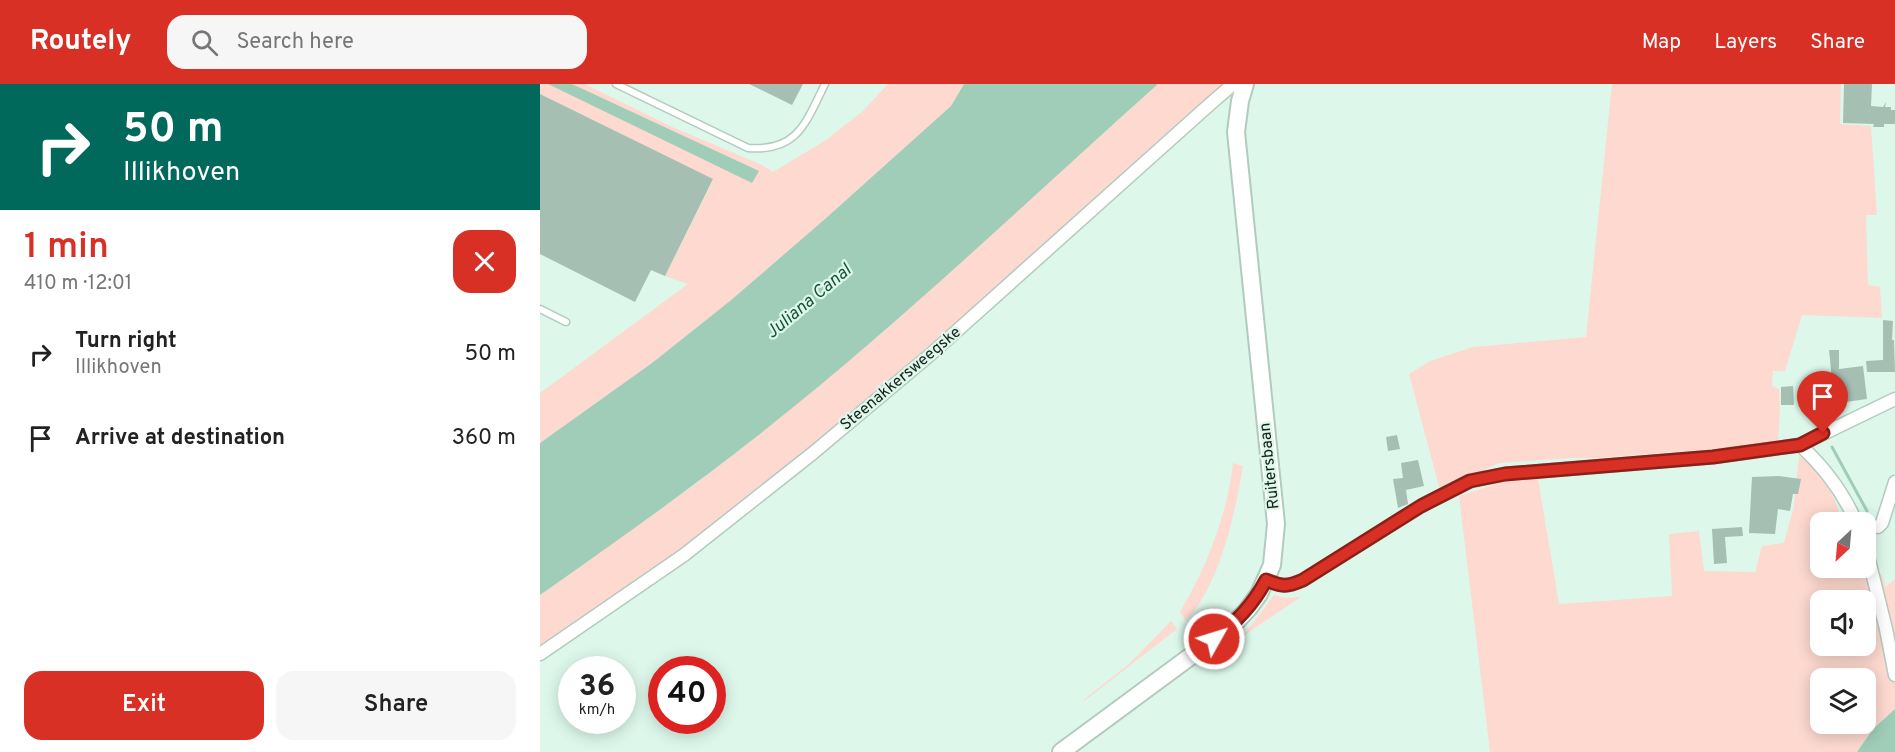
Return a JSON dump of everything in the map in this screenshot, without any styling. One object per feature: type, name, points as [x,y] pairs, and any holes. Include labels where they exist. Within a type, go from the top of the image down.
[{"type":"street","name":"Ruitersbaan","points":[[1061,752],[1233,625],[1248,609],[1266,580],[1274,552],[1276,524],[1236,132],[1245,84]]},
{"type":"street","name":"Steenakkersweegske","points":[[540,654],[684,555],[813,453],[931,354],[1232,86],[1245,84]]},
{"type":"street","points":[[1266,580],[1289,586],[1303,580],[1421,506],[1470,481],[1505,474],[1713,457],[1800,445],[1895,399]]},
{"type":"street","points":[[1800,445],[1821,464],[1852,512]]},
{"type":"street","points":[[1878,527],[1882,523],[1895,482]]},
{"type":"street","points":[[1873,578],[1895,675]]},
{"type":"lane","points":[[616,84],[748,148],[767,149],[786,142],[804,128],[825,84]]},
{"type":"lane","points":[[540,309],[566,322]]},
{"type":"shaded area","points":[[540,84],[585,84],[670,126],[762,165],[773,172],[826,140],[863,111],[888,84],[964,84],[951,106],[730,301],[652,363],[540,443],[540,393],[688,284],[665,276],[713,180],[540,94]]},
{"type":"shaded area","points":[[1158,84],[1226,84],[788,473],[540,653],[540,595],[697,483],[820,385],[884,331]]},
{"type":"shaded area","points":[[1612,84],[1841,84],[1840,124],[1871,126],[1877,215],[1866,215],[1868,285],[1880,287],[1882,318],[1802,315],[1785,371],[1773,371],[1772,386],[1779,389],[1778,444],[1599,458],[1499,463],[1440,490],[1409,374],[1430,361],[1473,347],[1586,337]]},
{"type":"shaded area","points":[[1799,456],[1807,461],[1827,483],[1838,512],[1810,512],[1810,578],[1876,578],[1876,568],[1882,575],[1886,587],[1895,579],[1895,709],[1876,726],[1876,668],[1810,668],[1810,734],[1870,734],[1857,752],[1490,752],[1459,496],[1506,481],[1538,479],[1559,604],[1672,596],[1669,534],[1699,531],[1704,571],[1755,572],[1762,546],[1784,543],[1794,506]]},
{"type":"shaded area","points":[[1233,463],[1243,466],[1236,505],[1224,548],[1208,588],[1186,621],[1180,612],[1199,577],[1221,521]]},
{"type":"shaded area","points":[[1274,595],[1286,598],[1301,597],[1243,636]]},
{"type":"shaded area","points":[[1171,621],[1177,629],[1083,702],[1129,664]]},
{"type":"water","points":[[548,84],[572,84],[759,171],[752,183]]},
{"type":"water","name":"Juliana Canal","points":[[964,84],[1158,84],[960,264],[808,395],[703,478],[540,595],[540,443],[652,363],[730,301],[951,106]]},
{"type":"water","points":[[1895,709],[1895,752],[1857,752],[1870,734],[1876,734],[1876,726]]},
{"type":"building","points":[[749,84],[803,84],[792,105]]},
{"type":"building","points":[[1844,84],[1872,84],[1871,106],[1883,107],[1886,102],[1885,107],[1895,110],[1895,124],[1873,127],[1874,124],[1843,123]]},
{"type":"building","points":[[540,94],[713,179],[665,276],[651,270],[635,302],[540,254]]},
{"type":"building","points":[[1883,320],[1893,321],[1895,372],[1867,372],[1866,361],[1883,360]]},
{"type":"building","points":[[1829,350],[1839,350],[1839,369],[1863,366],[1867,399],[1810,407],[1807,383],[1832,380]]},
{"type":"building","points":[[1793,386],[1794,405],[1781,405],[1781,387]]},
{"type":"building","points":[[1397,435],[1400,449],[1388,451],[1386,437]]},
{"type":"building","points":[[1418,460],[1424,486],[1406,490],[1408,504],[1398,508],[1393,479],[1403,478],[1401,463]]},
{"type":"building","points":[[1779,476],[1801,479],[1798,494],[1793,494],[1790,511],[1778,509],[1775,534],[1749,533],[1752,477]]},
{"type":"building","points":[[1742,527],[1743,536],[1725,537],[1727,563],[1714,564],[1712,529]]},
{"type":"waterway","points":[[1832,447],[1867,511]]},
{"type":"route","points":[[1214,639],[1233,625],[1248,609],[1266,580],[1289,586],[1303,580],[1421,506],[1470,481],[1505,474],[1713,457],[1800,445],[1823,433]]}]
